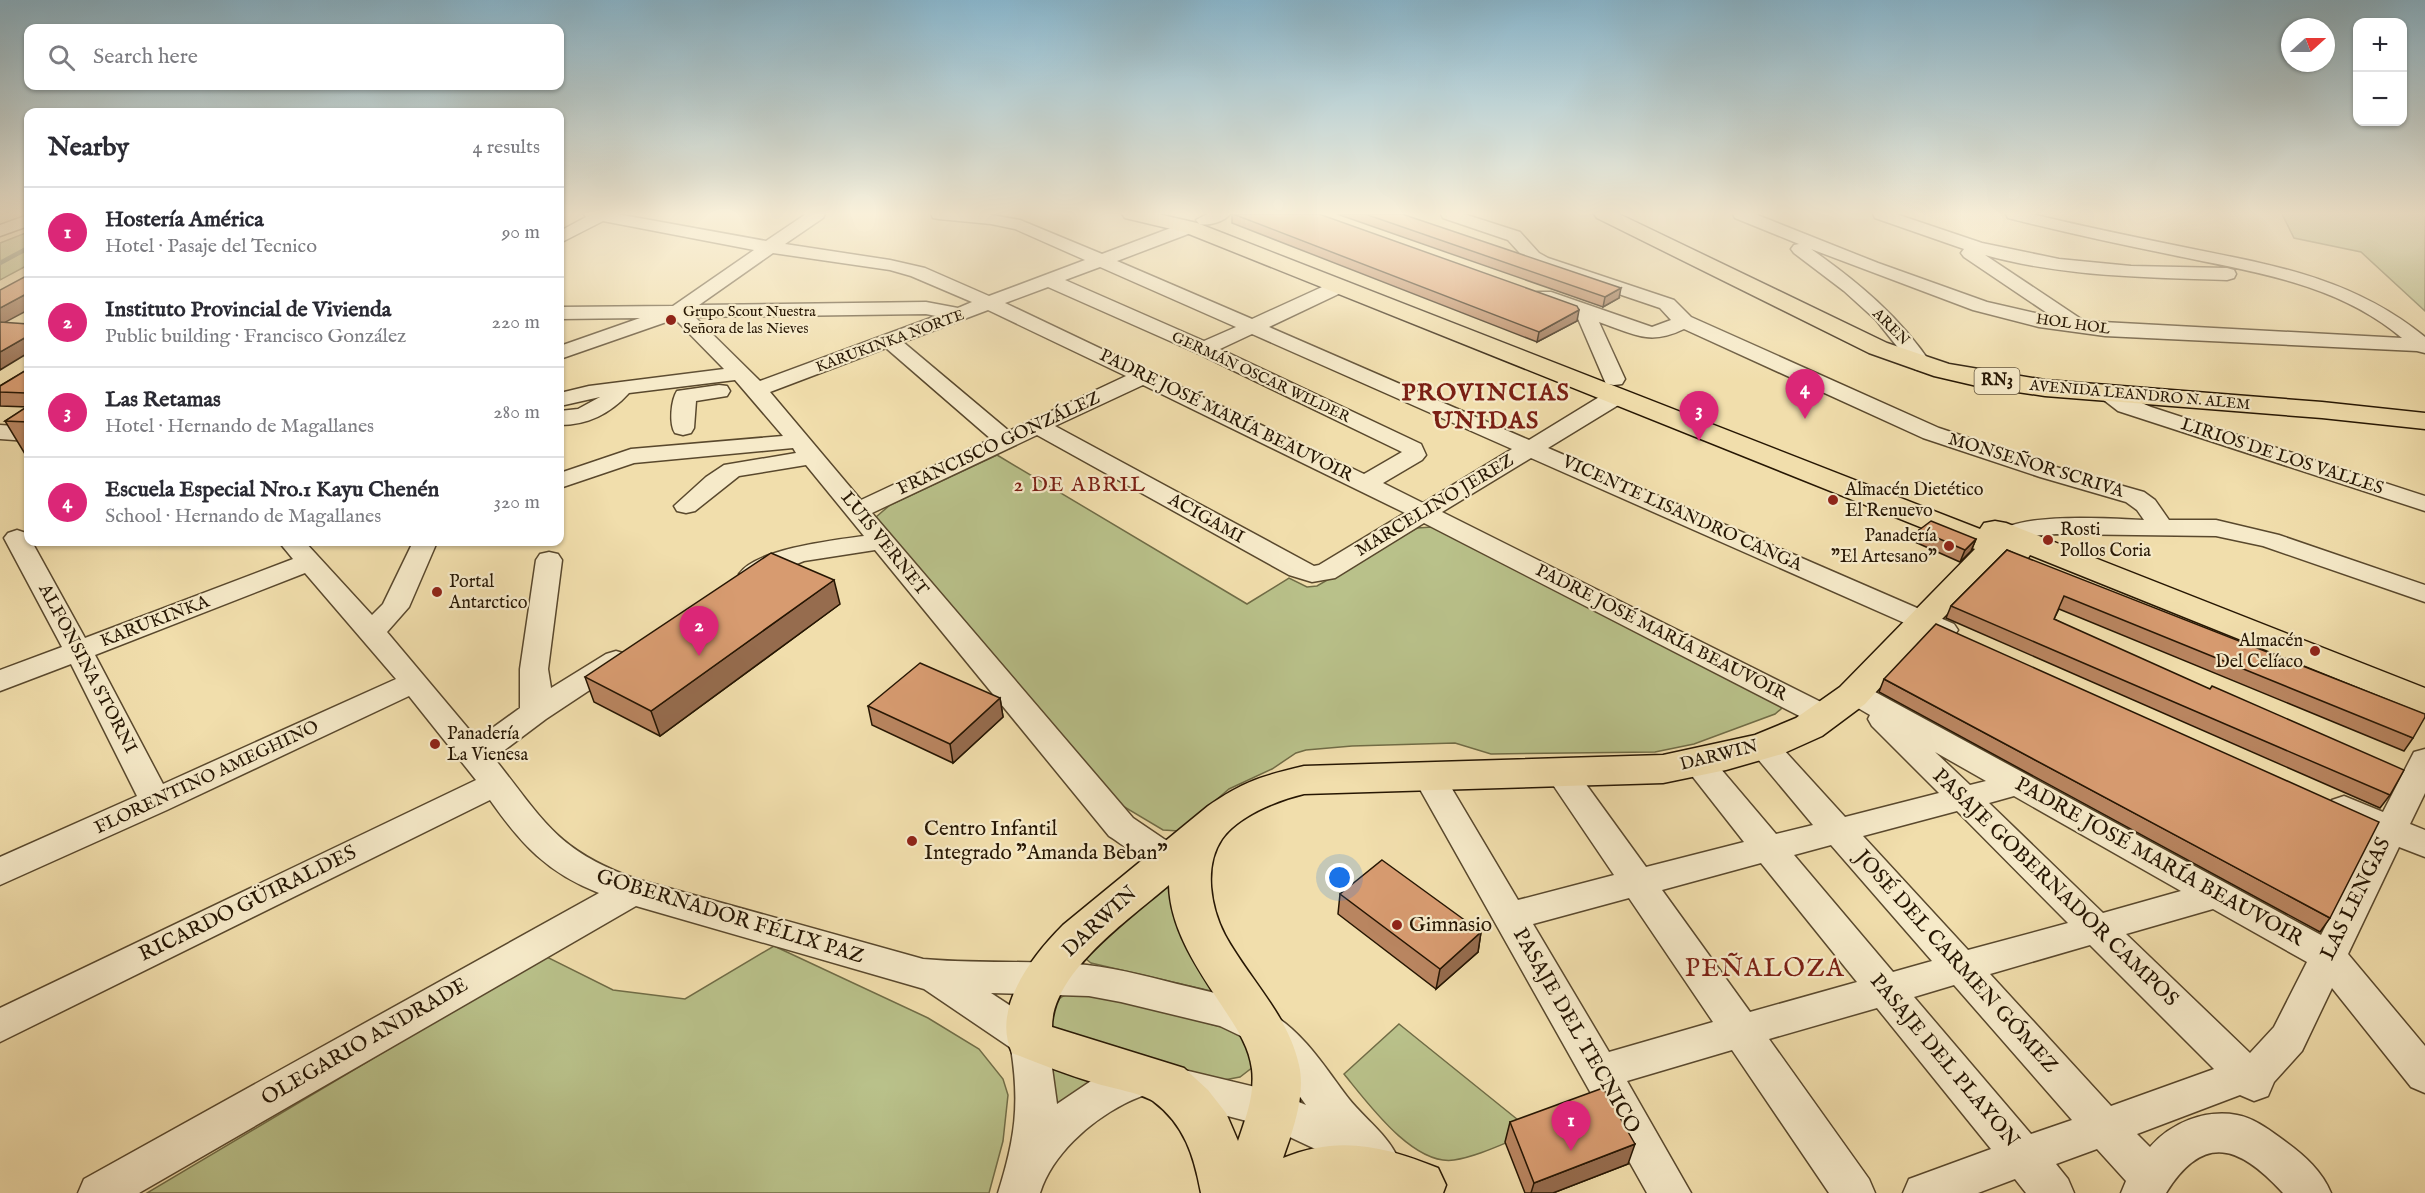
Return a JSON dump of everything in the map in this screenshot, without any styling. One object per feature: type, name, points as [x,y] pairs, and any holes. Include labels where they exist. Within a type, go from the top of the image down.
[{"type":"main road","points":[[1305,270],[1340,286],[1616,388]]},
{"type":"main road","points":[[1323,270],[2002,541],[2425,702]]},
{"type":"main road","name":"AVENIDA LEANDRO N. ALEM","points":[[1718,270],[1878,348],[1922,365],[1981,379],[2107,394],[2425,421]]},
{"type":"main road","points":[[2002,541],[2425,716]]},
{"type":"main road","name":"DARWIN","points":[[1029,1039],[1029,1018],[1036,996],[1062,955],[1207,827],[1245,800],[1283,784],[1338,777],[1644,770],[1698,763],[1762,746],[1826,717],[1856,694],[1923,620],[2002,541]]},
{"type":"main road","name":"DARWIN","points":[[1207,827],[1194,855],[1190,876],[1192,901],[1199,926],[1259,1026]]},
{"type":"main road","points":[[1246,1193],[1277,1087],[1271,1050],[1259,1026]]},
{"type":"main road","name":"GOBERNADOR FÉLIX PAZ","points":[[1029,1039],[1070,1055],[1155,1080]]},
{"type":"main road","points":[[1155,1080],[1191,1106],[1208,1129],[1220,1158],[1227,1193]]},
{"type":"main road","points":[[1270,1193],[1288,1180],[1313,1170],[1341,1166],[1372,1171],[1426,1189]]},
{"type":"street","points":[[564,352],[678,311],[736,270]]},
{"type":"street","name":"PADRE JOSÉ MARÍA BEAUVOIR","points":[[910,270],[992,304],[1365,483],[1826,717]]},
{"type":"street","name":"KARUKINKA NORTE","points":[[750,383],[890,340],[992,304],[1079,270]]},
{"type":"street","name":"VICENTE LISANDRO CANGA","points":[[1122,270],[1966,640]]},
{"type":"street","name":"MONSEÑOR SCRIVA","points":[[1565,270],[1667,304],[1684,321],[1931,433],[2048,472],[2134,497],[2146,505],[2161,526]]},
{"type":"street","name":"AREN","points":[[1827,270],[1898,332],[1922,365]]},
{"type":"street","name":"HOL HOL","points":[[1879,270],[1980,306],[2039,321],[2080,327],[2424,346]]},
{"type":"street","points":[[1994,270],[2065,314],[2080,327]]},
{"type":"street","points":[[2125,270],[2258,276],[2282,273]]},
{"type":"street","points":[[2266,270],[2324,284],[2359,299],[2382,313],[2424,346]]},
{"type":"street","name":"GERMÁN OSCAR WILDER","points":[[1051,280],[1204,349],[1413,449],[1414,455],[1365,483]]},
{"type":"street","points":[[1204,349],[1340,286]]},
{"type":"street","points":[[1529,291],[1651,333],[1664,331],[1684,321]]},
{"type":"street","points":[[564,313],[926,308],[961,315]]},
{"type":"street","name":"LUIS VERNET","points":[[678,311],[750,383],[1121,827],[1152,848],[1172,857]]},
{"type":"street","points":[[1585,311],[1616,388]]},
{"type":"street","points":[[890,340],[1007,441]]},
{"type":"street","name":"FRANCISCO GONZÁLEZ","points":[[857,511],[1142,377]]},
{"type":"street","points":[[564,398],[621,388],[750,383]]},
{"type":"street","points":[[683,428],[685,396],[750,383]]},
{"type":"street","points":[[564,417],[581,415],[603,406],[621,388]]},
{"type":"street","name":"MARCELINO JEREZ","points":[[1312,574],[1326,572],[1530,448],[1616,388]]},
{"type":"street","name":"LIRIOS DE LOS VALLES","points":[[2107,394],[2126,406],[2143,412],[2425,504]]},
{"type":"street","name":"ACIGAMI","points":[[1038,426],[1298,569],[1312,574]]},
{"type":"street","points":[[0,432],[24,434]]},
{"type":"street","points":[[564,480],[631,456],[806,449]]},
{"type":"street","points":[[686,506],[732,470],[806,449]]},
{"type":"street","name":"DARWIN","points":[[2002,541],[2028,529],[2056,526],[2161,526]]},
{"type":"street","points":[[2161,526],[2234,531],[2270,540],[2425,594]]},
{"type":"street","name":"ALFONSINA STORNI","points":[[15,538],[119,724],[156,802]]},
{"type":"street","points":[[733,586],[779,560],[881,541]]},
{"type":"street","points":[[372,632],[395,607],[423,546]]},
{"type":"street","name":"KARUKINKA","points":[[0,681],[78,651],[300,552]]},
{"type":"street","name":"GOBERNADOR FÉLIX PAZ","points":[[300,552],[372,632],[486,770],[521,819],[558,856],[592,877],[632,891],[923,974],[952,987],[1009,1028],[1029,1039]]},
{"type":"street","points":[[535,712],[534,669],[549,560]]},
{"type":"street","points":[[486,770],[535,712],[634,649]]},
{"type":"street","name":"FLORENTINO AMEGHINO","points":[[0,872],[413,683]]},
{"type":"street","name":"PADRE JOSÉ MARÍA BEAUVOIR","points":[[1856,694],[2328,956],[2424,1071]]},
{"type":"street","name":"PASAJE GOBERNADOR CAMPOS","points":[[1856,694],[2097,929],[2247,1094]]},
{"type":"street","name":"JOSÉ DEL CARMEN GÓMEZ","points":[[1762,746],[2104,1127],[2146,1185]]},
{"type":"street","name":"LAS LENGAS","points":[[2247,1094],[2288,1039],[2425,760]]},
{"type":"street","name":"PASAJE DEL PLAYON","points":[[1698,763],[2053,1193]]},
{"type":"street","name":"RICARDO GÜIRALDES","points":[[0,1026],[486,770]]},
{"type":"street","points":[[1561,772],[1854,1193]]},
{"type":"street","name":"PASAJE DEL TECNICO","points":[[1428,776],[1670,1193]]},
{"type":"street","points":[[1509,916],[2018,784]]},
{"type":"street","points":[[2325,799],[2425,844]]},
{"type":"street","name":"OLEGARIO ANDRADE","points":[[99,1193],[632,891]]},
{"type":"street","points":[[1607,1086],[1741,1031],[2217,894]]},
{"type":"street","name":"GOBERNADOR FÉLIX PAZ","points":[[923,974],[962,978],[1047,978],[1089,981],[1227,1012],[1259,1026],[1293,1056],[1341,1120],[1377,1158]]},
{"type":"street","points":[[1023,1180],[1033,1144],[1036,1096],[1029,1039]]},
{"type":"street","points":[[1023,1180],[1048,1140],[1084,1106],[1102,1094],[1155,1080]]},
{"type":"street","name":"GOBERNADOR FÉLIX PAZ","points":[[1155,1080],[1272,1109],[1313,1126],[1377,1158],[1426,1189]]},
{"type":"street","points":[[1924,1193],[2104,1127],[2247,1094]]},
{"type":"street","points":[[2146,1185],[2184,1143],[2206,1134],[2247,1094]]},
{"type":"street","points":[[2247,1094],[2268,1151],[2298,1177],[2310,1193]]},
{"type":"green space","points":[[0,270],[19,270],[0,280]]},
{"type":"green space","points":[[2380,270],[2425,270],[2425,311]]},
{"type":"green space","points":[[997,455],[1247,604],[1289,578],[1307,587],[1317,586],[1417,528],[1432,527],[1782,706],[1775,714],[1694,744],[1655,752],[1491,754],[1455,743],[1352,746],[1306,750],[1296,753],[1272,769],[1229,789],[1179,831],[1163,830],[1116,802],[1006,669],[877,522],[876,517],[890,505]]},
{"type":"green space","points":[[1169,878],[1224,994],[1091,963],[1086,959],[1086,953]]},
{"type":"green space","points":[[774,946],[928,1018],[979,1049],[1003,1079],[1008,1095],[1003,1141],[989,1193],[147,1193],[545,956],[613,990],[685,999]]},
{"type":"green space","points":[[1083,990],[1233,1030],[1247,1038],[1253,1067],[1240,1077],[1224,1080],[1070,1040],[1055,1029],[1051,1023],[1053,1014],[1059,999],[1067,994]]},
{"type":"green space","points":[[1399,1024],[1533,1132],[1484,1152],[1454,1160],[1438,1159],[1407,1143],[1378,1115],[1344,1074]]},
{"type":"green space","points":[[1041,1065],[1103,1082],[1043,1139]]},
{"type":"building","points":[[1377,270],[1475,270],[1577,306],[1579,310],[1539,332]]},
{"type":"building","points":[[1526,270],[1567,270],[1621,288],[1605,297]]},
{"type":"building","points":[[24,277],[24,295],[0,308],[0,290]]},
{"type":"building","points":[[0,322],[24,324],[24,338],[0,352]]},
{"type":"building","points":[[24,371],[24,393],[0,392],[0,386]]},
{"type":"building","points":[[24,409],[24,422],[5,421]]},
{"type":"building","points":[[1931,521],[1976,539],[1965,550],[1919,530]]},
{"type":"building","points":[[2007,550],[2425,714],[2413,738],[2064,596],[2054,619],[2210,689],[2212,686],[2404,770],[2390,795],[1951,606]]},
{"type":"building","points":[[771,553],[834,580],[651,711],[585,677]]},
{"type":"building","points":[[1936,624],[2379,822],[2330,918],[1884,679]]},
{"type":"building","points":[[920,663],[1000,698],[950,744],[868,706]]},
{"type":"building","points":[[1382,860],[1481,932],[1440,969],[1340,894]]},
{"type":"building","points":[[1603,1088],[1635,1144],[1534,1183],[1510,1122]]},
{"type":"place","name":"Grupo Scout Nuestra Señora de las Nieves","points":[[671,320]]},
{"type":"place","name":"Escuela Especial Nro.1 Kayu Chenén","points":[[1805,419]]},
{"type":"place","name":"Las Retamas","points":[[1699,441]]},
{"type":"place","name":"Almacén Dietético El Renuevo","points":[[1833,500]]},
{"type":"place","name":"Rosti Pollos Coria","points":[[2048,540]]},
{"type":"place","name":"Panadería \"El Artesano\"","points":[[1949,546]]},
{"type":"place","name":"Portal Antarctico","points":[[437,592]]},
{"type":"place","name":"Almacén Del Celíaco","points":[[2315,651]]},
{"type":"place","name":"Instituto Provincial de Vivienda","points":[[699,656]]},
{"type":"place","name":"Panadería La Vienesa","points":[[435,744]]},
{"type":"place","name":"Centro Infantil Integrado \"Amanda Beban\"","points":[[912,841]]},
{"type":"place","name":"Gimnasio","points":[[1397,925]]},
{"type":"place","name":"Hostería América","points":[[1571,1151]]},
{"type":"district","name":"PROVINCIAS UNIDAS","points":[[1486,407]]},
{"type":"district","name":"2 DE ABRIL","points":[[1080,485]]},
{"type":"district","name":"PEÑALOZA","points":[[1765,968]]}]
